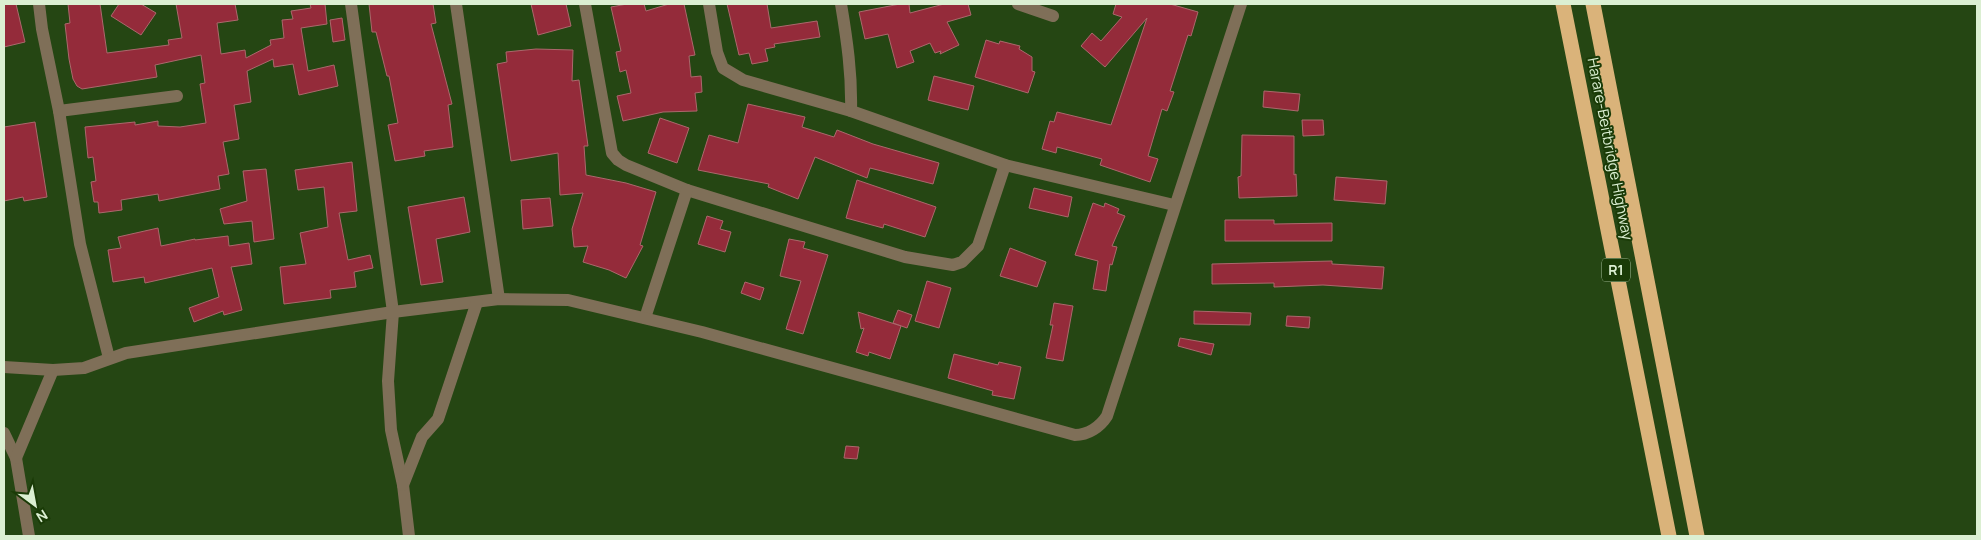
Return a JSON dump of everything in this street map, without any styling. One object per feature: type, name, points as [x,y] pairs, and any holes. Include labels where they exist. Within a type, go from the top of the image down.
[{"type":"highway","name":"Harare-Beitbridge Highway","points":[[1564,4],[1669,536]]},
{"type":"highway","name":"Harare-Beitbridge Highway","points":[[1593,4],[1697,536]]},
{"type":"street","points":[[39,4],[42,29],[59,111],[80,244],[109,358]]},
{"type":"street","points":[[351,4],[393,312],[388,381],[391,430],[403,485],[409,536]]},
{"type":"street","points":[[456,4],[499,299]]},
{"type":"street","points":[[585,4],[612,153],[626,165],[687,190],[905,257],[954,265],[962,262],[978,246],[1005,165]]},
{"type":"street","points":[[709,4],[717,52],[723,68],[743,80],[851,111],[1005,165],[1174,205]]},
{"type":"street","points":[[841,4],[848,44],[852,86],[851,111]]},
{"type":"street","points":[[1018,4],[1053,16]]},
{"type":"street","points":[[4,367],[53,370],[84,368],[109,358],[126,354],[393,312],[499,299],[568,300],[712,334],[1075,435],[1083,435],[1102,424],[1107,416],[1174,205],[1241,4]]},
{"type":"street","points":[[59,111],[177,96]]},
{"type":"street","points":[[644,318],[687,190]]},
{"type":"street","points":[[403,485],[422,437],[438,419],[477,302]]},
{"type":"street","points":[[16,458],[53,370]]},
{"type":"street","points":[[4,433],[16,458],[29,536]]},
{"type":"building","points":[[4,4],[16,4],[25,42],[4,47]]},
{"type":"building","points":[[68,4],[100,4],[107,53],[169,45],[168,40],[182,38],[176,4],[235,4],[238,20],[217,23],[221,54],[245,50],[246,58],[271,45],[270,40],[284,38],[282,20],[293,19],[291,11],[311,8],[310,4],[325,4],[327,24],[301,28],[308,71],[334,65],[338,86],[299,95],[293,64],[274,67],[273,59],[247,71],[251,102],[234,105],[239,139],[223,142],[229,174],[218,176],[220,189],[159,201],[158,194],[121,200],[122,210],[99,213],[98,202],[94,202],[91,182],[96,181],[93,157],[88,158],[85,127],[135,122],[135,125],[158,121],[158,126],[180,127],[206,123],[200,84],[205,83],[201,55],[155,65],[157,77],[82,89],[77,86],[73,79],[69,59],[65,24],[70,23]]},
{"type":"building","points":[[119,4],[141,4],[156,13],[141,35],[111,16]]},
{"type":"building","points":[[369,4],[433,4],[436,23],[431,24],[452,104],[448,105],[453,147],[424,151],[425,156],[395,161],[388,125],[398,123],[389,76],[387,76],[376,32],[372,32]]},
{"type":"building","points":[[531,4],[566,4],[571,26],[538,35]]},
{"type":"building","points":[[627,4],[644,4],[646,11],[669,4],[684,4],[695,55],[689,56],[691,77],[701,76],[702,92],[695,93],[697,111],[663,112],[623,121],[617,96],[631,93],[626,70],[620,72],[616,52],[621,51],[611,7]]},
{"type":"building","points":[[727,4],[767,4],[771,28],[817,21],[820,37],[774,44],[775,47],[765,49],[768,61],[752,64],[749,53],[739,55]]},
{"type":"building","points":[[909,4],[910,13],[944,4],[968,4],[971,15],[947,22],[959,45],[940,54],[941,51],[935,53],[930,43],[910,51],[914,62],[897,68],[888,34],[865,39],[859,12]]},
{"type":"building","points":[[1116,4],[1170,4],[1198,12],[1191,36],[1188,35],[1170,91],[1174,92],[1167,111],[1162,109],[1148,156],[1158,159],[1150,182],[1100,165],[1102,159],[1057,147],[1056,153],[1042,149],[1050,121],[1054,122],[1057,112],[1111,125],[1147,18],[1105,67],[1081,46],[1092,33],[1101,41],[1122,17],[1113,14]]},
{"type":"building","points":[[342,18],[345,40],[333,42],[330,20]]},
{"type":"building","points":[[986,40],[999,44],[1000,41],[1020,46],[1019,49],[1032,57],[1032,71],[1035,72],[1028,93],[975,77]]},
{"type":"building","points":[[536,49],[573,50],[572,81],[579,80],[588,146],[584,146],[586,175],[626,183],[656,192],[640,245],[643,246],[626,278],[609,270],[583,262],[588,246],[574,247],[572,229],[583,193],[560,195],[558,153],[511,161],[497,64],[507,62],[506,52]]},
{"type":"building","points":[[934,76],[974,86],[968,110],[928,100]]},
{"type":"building","points":[[1264,91],[1300,94],[1298,111],[1263,107]]},
{"type":"building","points":[[748,104],[805,117],[802,127],[834,137],[837,130],[873,144],[939,163],[933,184],[870,168],[867,178],[815,157],[798,199],[768,187],[769,184],[698,170],[709,135],[738,143]]},
{"type":"building","points":[[660,118],[689,128],[677,163],[648,153]]},
{"type":"building","points":[[1302,120],[1323,120],[1324,135],[1303,136]]},
{"type":"building","points":[[35,122],[47,197],[24,201],[23,197],[4,201],[4,127]]},
{"type":"building","points":[[1242,135],[1294,136],[1294,175],[1296,174],[1297,196],[1239,198],[1238,177],[1241,176]]},
{"type":"building","points":[[352,162],[357,211],[339,213],[348,260],[370,255],[373,268],[354,272],[356,287],[330,290],[331,298],[284,304],[280,267],[306,264],[300,233],[328,227],[324,187],[298,190],[295,170]]},
{"type":"building","points":[[266,169],[274,239],[254,242],[252,221],[224,224],[220,209],[247,201],[243,171]]},
{"type":"building","points":[[1336,177],[1387,181],[1385,204],[1334,200]]},
{"type":"building","points":[[857,180],[936,207],[925,237],[884,224],[883,228],[846,218]]},
{"type":"building","points":[[1034,188],[1072,197],[1068,217],[1029,208]]},
{"type":"building","points":[[464,197],[470,232],[436,239],[443,282],[421,285],[408,207]]},
{"type":"building","points":[[550,198],[553,226],[523,229],[521,200]]},
{"type":"building","points":[[1093,203],[1104,207],[1105,203],[1119,209],[1117,213],[1125,216],[1112,246],[1117,247],[1112,265],[1110,264],[1106,291],[1093,289],[1098,261],[1075,255]]},
{"type":"building","points":[[707,216],[723,221],[720,229],[731,232],[725,252],[698,244]]},
{"type":"building","points":[[1225,220],[1274,220],[1274,224],[1332,223],[1332,241],[1225,241]]},
{"type":"building","points":[[158,228],[161,246],[195,239],[228,236],[229,246],[249,243],[252,264],[231,267],[242,310],[224,315],[223,311],[194,322],[189,308],[219,297],[212,268],[145,283],[144,277],[113,282],[108,250],[121,248],[118,237]]},
{"type":"building","points":[[789,239],[805,242],[803,248],[828,255],[803,334],[786,329],[801,281],[780,276]]},
{"type":"building","points":[[1010,248],[1046,262],[1037,287],[1000,276]]},
{"type":"building","points":[[1332,261],[1332,264],[1384,267],[1382,289],[1323,285],[1274,287],[1274,283],[1212,284],[1212,264]]},
{"type":"building","points":[[927,281],[951,288],[939,328],[915,321]]},
{"type":"building","points":[[745,282],[764,288],[760,300],[741,293]]},
{"type":"building","points":[[1054,303],[1073,306],[1063,361],[1046,358],[1053,325],[1050,325]]},
{"type":"building","points":[[898,310],[912,315],[907,328],[893,323]]},
{"type":"building","points":[[1194,311],[1251,313],[1250,325],[1194,324]]},
{"type":"building","points":[[858,312],[901,326],[890,359],[869,352],[868,356],[856,352],[864,328],[861,329]]},
{"type":"building","points":[[1287,316],[1310,317],[1309,328],[1286,326]]},
{"type":"building","points":[[1180,338],[1214,344],[1211,355],[1178,346]]},
{"type":"building","points":[[954,354],[998,365],[999,362],[1021,367],[1014,399],[992,395],[993,391],[948,378]]},
{"type":"building","points":[[846,446],[859,447],[857,459],[844,458]]}]
